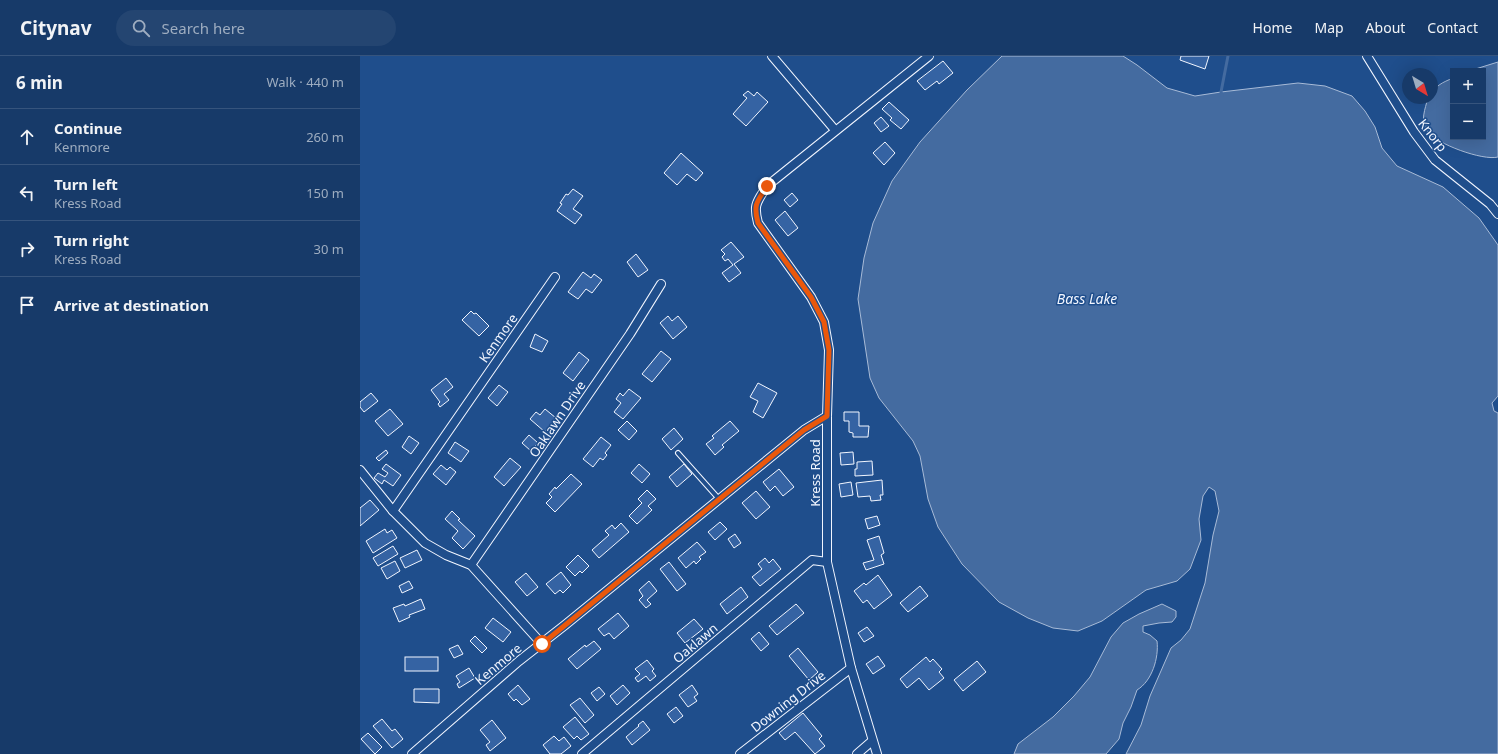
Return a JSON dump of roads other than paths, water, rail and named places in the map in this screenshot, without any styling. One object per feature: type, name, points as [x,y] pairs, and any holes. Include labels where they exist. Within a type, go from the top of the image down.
[{"type":"street","points":[[772,56],[835,130]]},
{"type":"street","name":"Kress Road","points":[[877,754],[851,668],[827,562],[827,416],[829,350],[824,322],[811,297],[758,223],[754,210],[767,186],[929,56]]},
{"type":"street","name":"Knorp","points":[[1367,56],[1414,132],[1436,160],[1490,204],[1498,214]]},
{"type":"street","name":"Kenmore","points":[[393,511],[555,277]]},
{"type":"street","name":"Oaklawn Drive","points":[[471,565],[630,334],[661,284]]},
{"type":"street","name":"Kenmore","points":[[412,754],[519,661],[542,644],[804,430],[827,416]]},
{"type":"street","points":[[360,470],[393,511],[426,543],[446,555],[471,565],[542,644]]},
{"type":"street","name":"Oaklawn","points":[[582,754],[812,560],[827,562]]},
{"type":"street","name":"Downing Drive","points":[[740,754],[851,668]]},
{"type":"street","points":[[857,754],[872,741]]},
{"type":"lane","points":[[678,453],[719,499]]},
{"type":"water","name":"Bass Lake","points":[[1002,56],[1123,56],[1167,88],[1195,96],[1298,83],[1325,86],[1352,96],[1365,111],[1375,127],[1382,148],[1397,166],[1443,187],[1479,218],[1498,245],[1498,396],[1492,403],[1494,411],[1498,413],[1498,754],[1126,754],[1141,725],[1150,696],[1171,648],[1181,640],[1190,629],[1205,583],[1213,535],[1219,511],[1215,491],[1209,487],[1203,496],[1199,519],[1201,540],[1190,569],[1177,581],[1146,590],[1102,621],[1078,631],[1053,628],[1028,618],[999,602],[962,564],[938,527],[928,499],[920,456],[913,441],[879,398],[870,378],[858,299],[864,258],[873,223],[892,181],[920,142],[967,90]]},
{"type":"water","points":[[1498,62],[1498,157],[1491,158],[1471,154],[1449,146],[1432,136],[1427,131],[1423,119],[1427,104],[1438,104],[1438,86],[1450,79],[1450,140],[1486,140],[1486,68],[1479,68]]},
{"type":"water","points":[[1162,604],[1176,611],[1176,617],[1172,622],[1143,626],[1143,632],[1150,635],[1157,641],[1156,662],[1147,681],[1137,690],[1123,723],[1119,739],[1106,754],[1014,754],[1018,744],[1053,717],[1090,677],[1111,637],[1123,623]]},
{"type":"waterway","points":[[1222,95],[1221,92],[1228,56]]}]
